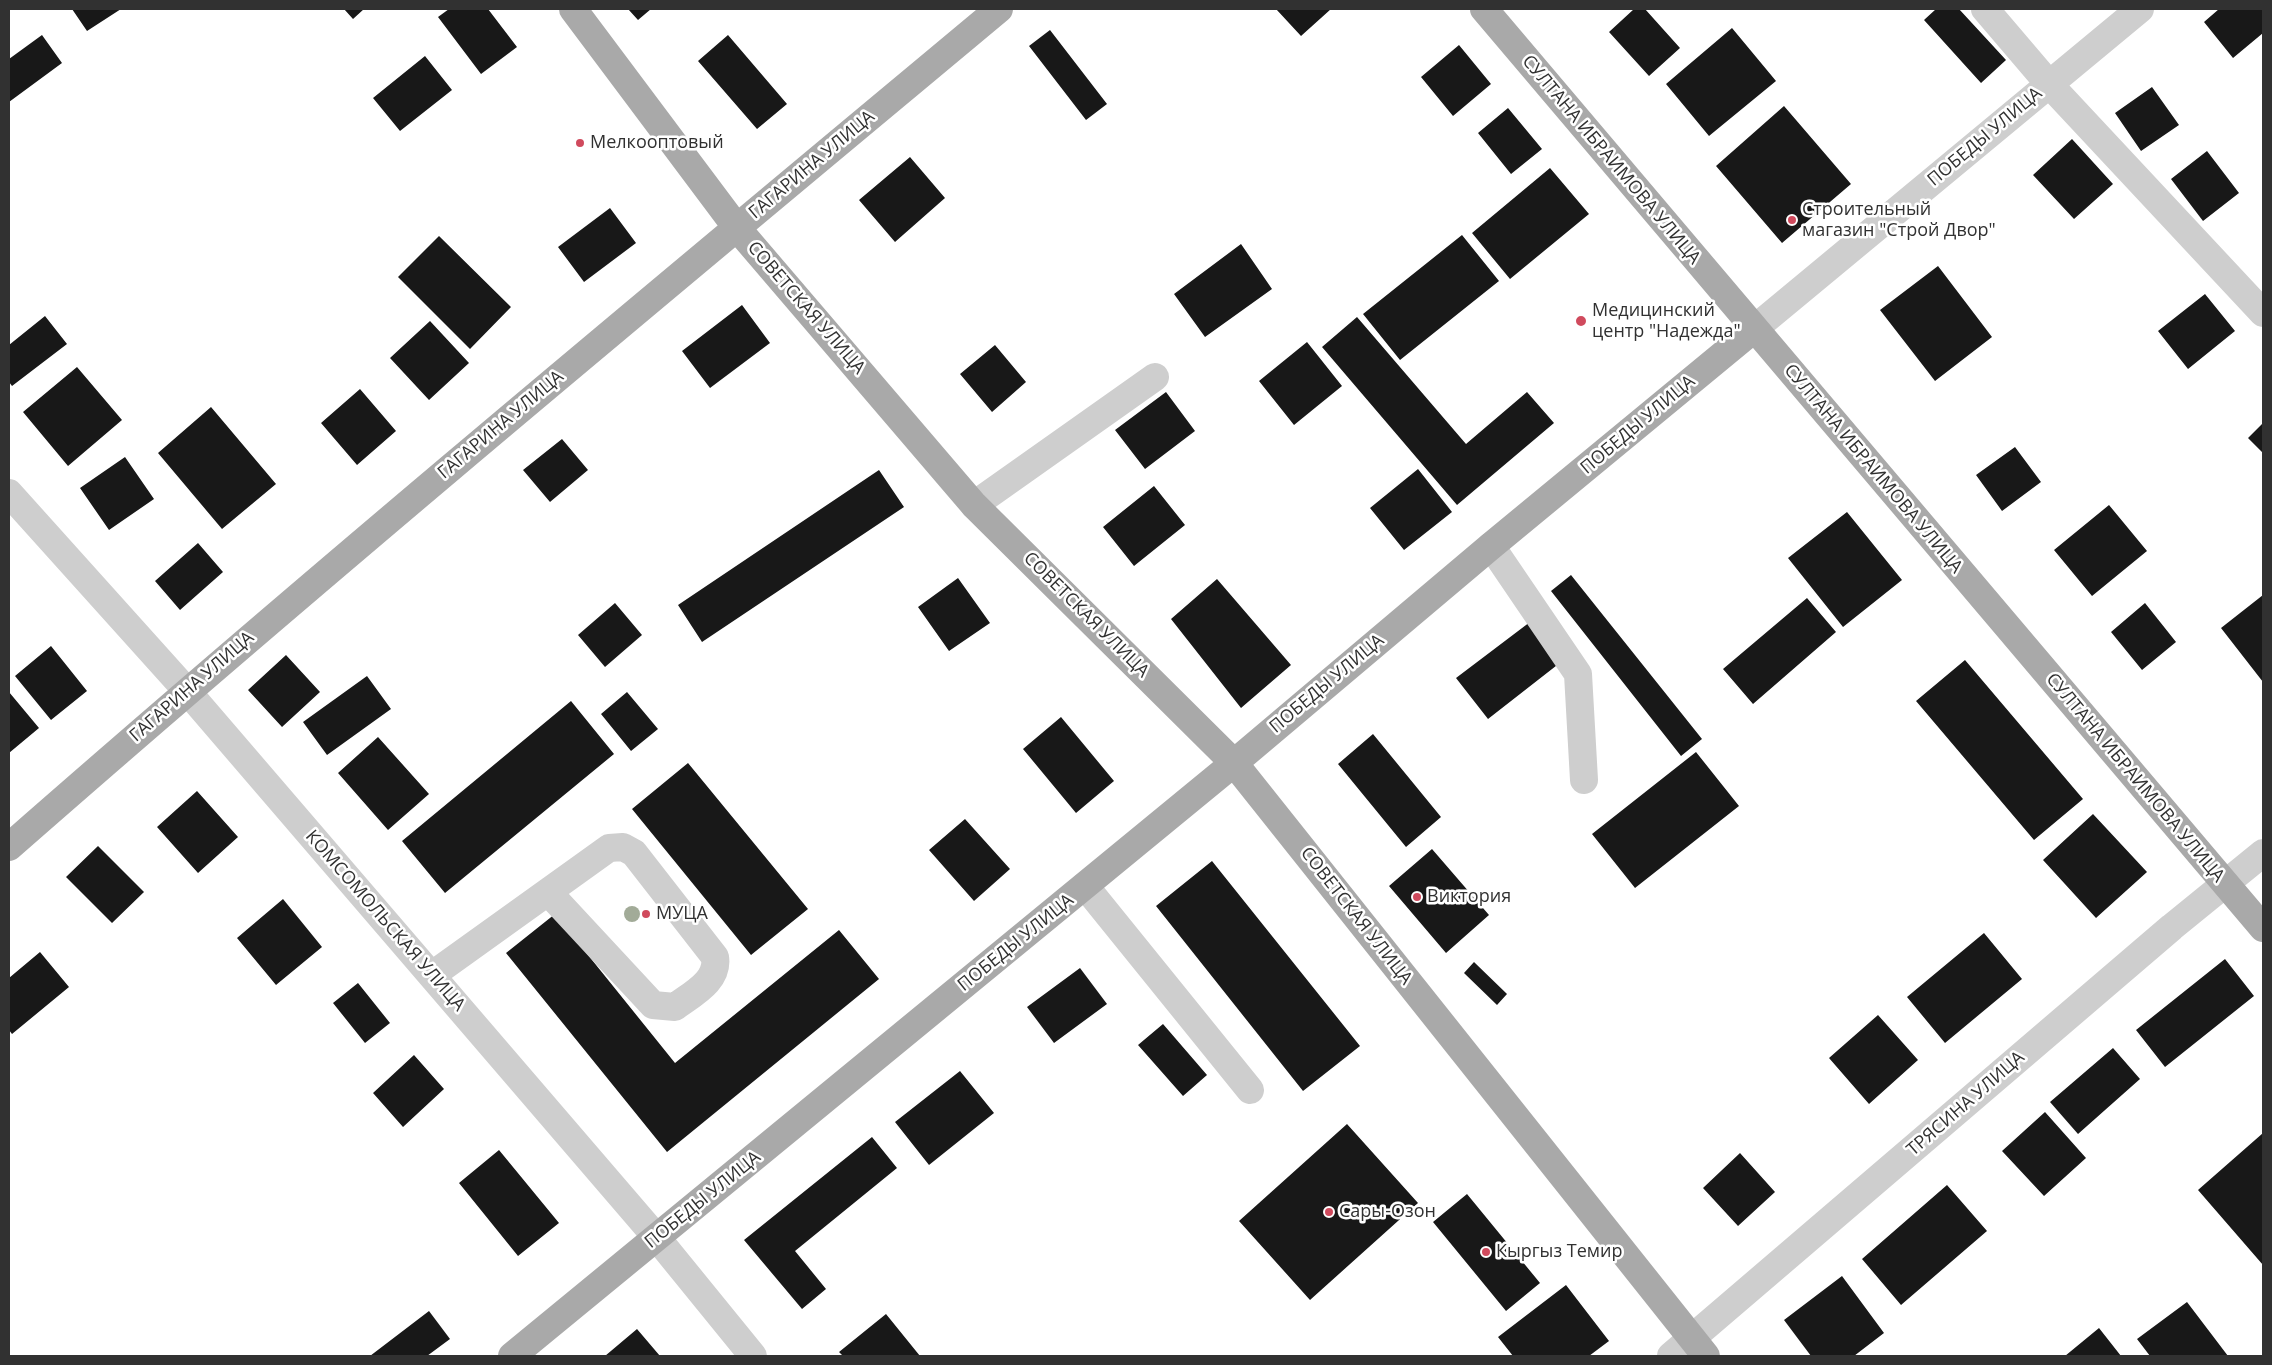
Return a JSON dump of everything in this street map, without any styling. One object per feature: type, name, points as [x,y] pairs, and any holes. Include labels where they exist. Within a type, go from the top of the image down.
[{"type":"main road","name":"СОВЕТСКАЯ УЛИЦА","points":[[573,9],[737,228],[974,505],[1234,763],[1689,1351]]},
{"type":"main road","name":"ГАГАРИНА УЛИЦА","points":[[9,847],[187,690],[706,252],[998,9]]},
{"type":"main road","name":"СУЛТАНА ИБРАИМОВА УЛИЦА","points":[[1484,9],[2263,928]]},
{"type":"main road","name":"ПОБЕДЫ УЛИЦА","points":[[512,1356],[1234,763],[1491,546],[1754,329]]},
{"type":"street","points":[[1985,9],[2049,84],[2263,313]]},
{"type":"street","name":"ПОБЕДЫ УЛИЦА","points":[[1754,329],[2140,9]]},
{"type":"street","points":[[974,505],[1155,377]]},
{"type":"street","name":"КОМСОМОЛЬСКАЯ УЛИЦА","points":[[9,493],[187,690],[657,1238],[753,1356]]},
{"type":"street","points":[[1491,546],[1578,674],[1584,780]]},
{"type":"street","points":[[432,975],[609,848],[623,847],[634,853],[715,957],[716,966],[711,979],[675,1007],[653,1005],[548,892]]},
{"type":"street","name":"ТРЯСИНА УЛИЦА","points":[[1689,1351],[2172,927],[2263,853]]},
{"type":"street","points":[[1085,886],[1250,1090]]},
{"type":"building","points":[[72,9],[121,9],[87,31]]},
{"type":"building","points":[[344,9],[364,9],[353,19]]},
{"type":"building","points":[[449,9],[488,9],[517,47],[481,74],[438,17]]},
{"type":"building","points":[[628,9],[651,9],[638,20]]},
{"type":"building","points":[[1276,9],[1331,9],[1301,36]]},
{"type":"building","points":[[1634,9],[1645,9],[1680,48],[1649,76],[1609,32]]},
{"type":"building","points":[[1936,9],[1959,9],[2006,60],[1981,83],[1924,20]]},
{"type":"building","points":[[2219,9],[2263,9],[2263,33],[2233,58],[2204,22]]},
{"type":"building","points":[[1732,28],[1776,81],[1709,136],[1666,84]]},
{"type":"building","points":[[1050,30],[1107,104],[1086,120],[1029,46]]},
{"type":"building","points":[[42,35],[62,63],[9,102],[9,59]]},
{"type":"building","points":[[728,35],[787,104],[757,129],[698,61]]},
{"type":"building","points":[[1459,45],[1491,84],[1453,116],[1421,77]]},
{"type":"building","points":[[425,56],[452,90],[400,131],[373,98]]},
{"type":"building","points":[[2152,87],[2179,125],[2141,151],[2115,113]]},
{"type":"building","points":[[1784,106],[1851,184],[1782,243],[1716,166]]},
{"type":"building","points":[[1508,108],[1542,149],[1511,174],[1478,133]]},
{"type":"building","points":[[2072,139],[2113,184],[2074,219],[2033,175]]},
{"type":"building","points":[[2207,151],[2239,193],[2203,221],[2171,179]]},
{"type":"building","points":[[910,157],[945,198],[895,242],[859,200]]},
{"type":"building","points":[[1550,168],[1589,214],[1510,279],[1472,233]]},
{"type":"building","points":[[610,208],[636,243],[584,282],[558,247]]},
{"type":"building","points":[[1462,235],[1499,281],[1400,360],[1363,314]]},
{"type":"building","points":[[439,236],[511,307],[470,349],[398,277]]},
{"type":"building","points":[[1241,244],[1272,289],[1205,337],[1174,294]]},
{"type":"building","points":[[1938,266],[1992,337],[1935,381],[1880,310]]},
{"type":"building","points":[[2205,294],[2235,331],[2188,369],[2158,331]]},
{"type":"building","points":[[742,305],[770,343],[710,388],[682,351]]},
{"type":"building","points":[[45,316],[67,344],[12,386],[9,382],[9,345]]},
{"type":"building","points":[[1357,317],[1466,444],[1527,392],[1554,423],[1457,505],[1322,347]]},
{"type":"building","points":[[430,321],[469,363],[429,400],[390,358]]},
{"type":"building","points":[[1307,342],[1342,386],[1294,425],[1259,381]]},
{"type":"building","points":[[995,345],[1026,382],[992,412],[960,374]]},
{"type":"building","points":[[77,367],[122,420],[68,466],[23,412]]},
{"type":"building","points":[[360,389],[396,431],[357,465],[321,423]]},
{"type":"building","points":[[1166,392],[1195,431],[1145,469],[1115,430]]},
{"type":"building","points":[[211,407],[276,484],[222,529],[158,453]]},
{"type":"building","points":[[2263,423],[2263,453],[2248,438]]},
{"type":"building","points":[[562,439],[588,470],[550,502],[523,470]]},
{"type":"building","points":[[2015,447],[2041,482],[2002,511],[1976,475]]},
{"type":"building","points":[[125,457],[154,499],[109,530],[80,488]]},
{"type":"building","points":[[1418,469],[1452,512],[1404,550],[1370,508]]},
{"type":"building","points":[[879,470],[904,507],[702,642],[678,605]]},
{"type":"building","points":[[1154,486],[1185,525],[1134,566],[1103,527]]},
{"type":"building","points":[[2109,505],[2147,551],[2092,596],[2054,550]]},
{"type":"building","points":[[1847,512],[1902,580],[1843,627],[1788,558]]},
{"type":"building","points":[[198,543],[223,572],[180,610],[155,581]]},
{"type":"building","points":[[1571,575],[1702,739],[1681,756],[1551,591]]},
{"type":"building","points":[[958,578],[990,623],[949,651],[918,607]]},
{"type":"building","points":[[1217,579],[1291,665],[1241,708],[1171,619]]},
{"type":"building","points":[[2263,595],[2263,682],[2221,628]]},
{"type":"building","points":[[1807,598],[1836,632],[1753,704],[1723,669]]},
{"type":"building","points":[[615,603],[642,635],[605,667],[578,635]]},
{"type":"building","points":[[2145,603],[2176,642],[2142,670],[2111,632]]},
{"type":"building","points":[[1530,622],[1561,662],[1488,719],[1456,678]]},
{"type":"building","points":[[51,646],[87,691],[51,720],[15,676]]},
{"type":"building","points":[[286,655],[320,692],[282,727],[248,690]]},
{"type":"building","points":[[1965,660],[2083,799],[2034,840],[1916,701]]},
{"type":"building","points":[[367,676],[391,709],[327,755],[303,722]]},
{"type":"building","points":[[9,692],[39,728],[9,753]]},
{"type":"building","points":[[627,692],[658,729],[631,751],[601,714]]},
{"type":"building","points":[[571,701],[614,754],[445,893],[402,841]]},
{"type":"building","points":[[1061,717],[1114,781],[1076,813],[1023,749]]},
{"type":"building","points":[[1373,734],[1441,817],[1406,847],[1338,764]]},
{"type":"building","points":[[378,737],[429,794],[388,830],[338,773]]},
{"type":"building","points":[[1696,752],[1739,806],[1635,888],[1592,834]]},
{"type":"building","points":[[688,763],[808,909],[751,955],[632,809]]},
{"type":"building","points":[[197,791],[238,837],[198,873],[157,827]]},
{"type":"building","points":[[2093,814],[2147,872],[2096,918],[2043,860]]},
{"type":"building","points":[[965,819],[1010,869],[974,901],[929,850]]},
{"type":"building","points":[[98,846],[144,892],[112,923],[66,877]]},
{"type":"building","points":[[1432,849],[1489,915],[1446,953],[1389,886]]},
{"type":"building","points":[[1212,861],[1360,1046],[1303,1091],[1156,906]]},
{"type":"building","points":[[283,899],[322,947],[276,985],[237,938]]},
{"type":"building","points":[[555,914],[675,1063],[839,930],[879,979],[667,1152],[506,953]]},
{"type":"building","points":[[1984,933],[2022,979],[1945,1043],[1907,997]]},
{"type":"building","points":[[40,952],[69,987],[12,1034],[9,1030],[9,978]]},
{"type":"building","points":[[2225,959],[2254,996],[2165,1067],[2136,1030]]},
{"type":"building","points":[[1474,962],[1507,994],[1497,1005],[1464,973]]},
{"type":"building","points":[[1080,968],[1107,1004],[1054,1043],[1027,1007]]},
{"type":"building","points":[[358,983],[390,1023],[365,1043],[333,1003]]},
{"type":"building","points":[[1878,1015],[1918,1060],[1869,1104],[1829,1058]]},
{"type":"building","points":[[1163,1024],[1207,1075],[1183,1096],[1138,1045]]},
{"type":"building","points":[[2113,1048],[2140,1079],[2078,1134],[2050,1102]]},
{"type":"building","points":[[414,1055],[444,1089],[403,1127],[373,1093]]},
{"type":"building","points":[[960,1071],[994,1113],[929,1165],[895,1122]]},
{"type":"building","points":[[2045,1112],[2086,1158],[2044,1196],[2002,1151]]},
{"type":"building","name":"Сары-Озон","points":[[1347,1124],[1418,1203],[1310,1300],[1239,1221]]},
{"type":"building","points":[[2263,1133],[2263,1265],[2198,1190]]},
{"type":"building","points":[[872,1137],[897,1168],[795,1251],[826,1289],[802,1309],[744,1240]]},
{"type":"building","points":[[499,1150],[559,1223],[518,1256],[459,1183]]},
{"type":"building","points":[[1740,1153],[1775,1192],[1738,1226],[1703,1188]]},
{"type":"building","points":[[1947,1185],[1987,1231],[1901,1305],[1862,1259]]},
{"type":"building","name":"Кыргыз Темир","points":[[1467,1194],[1540,1283],[1506,1311],[1433,1222]]},
{"type":"building","points":[[1842,1276],[1884,1333],[1854,1356],[1811,1356],[1784,1320]]},
{"type":"building","points":[[1566,1285],[1609,1341],[1589,1356],[1513,1356],[1498,1337]]},
{"type":"building","points":[[2187,1302],[2228,1356],[2150,1356],[2137,1339]]},
{"type":"building","points":[[429,1311],[450,1339],[427,1356],[370,1356]]},
{"type":"building","points":[[886,1314],[920,1356],[843,1356],[839,1352]]},
{"type":"building","points":[[2099,1328],[2121,1356],[2065,1356]]},
{"type":"building","points":[[637,1329],[660,1356],[605,1356]]},
{"type":"place","name":"Мелкооптовый","points":[[580,143]]},
{"type":"place","name":"Строительный магазин \"Строй Двор\"","points":[[1792,220]]},
{"type":"place","name":"Медицинский центр \"Надежда\"","points":[[1581,321]]},
{"type":"place","name":"Виктория","points":[[1417,897]]},
{"type":"place","name":"МУЦА","points":[[646,914]]},
{"type":"place","name":"Сары-Озон","points":[[1329,1212]]},
{"type":"place","name":"Кыргыз Темир","points":[[1486,1252]]}]
